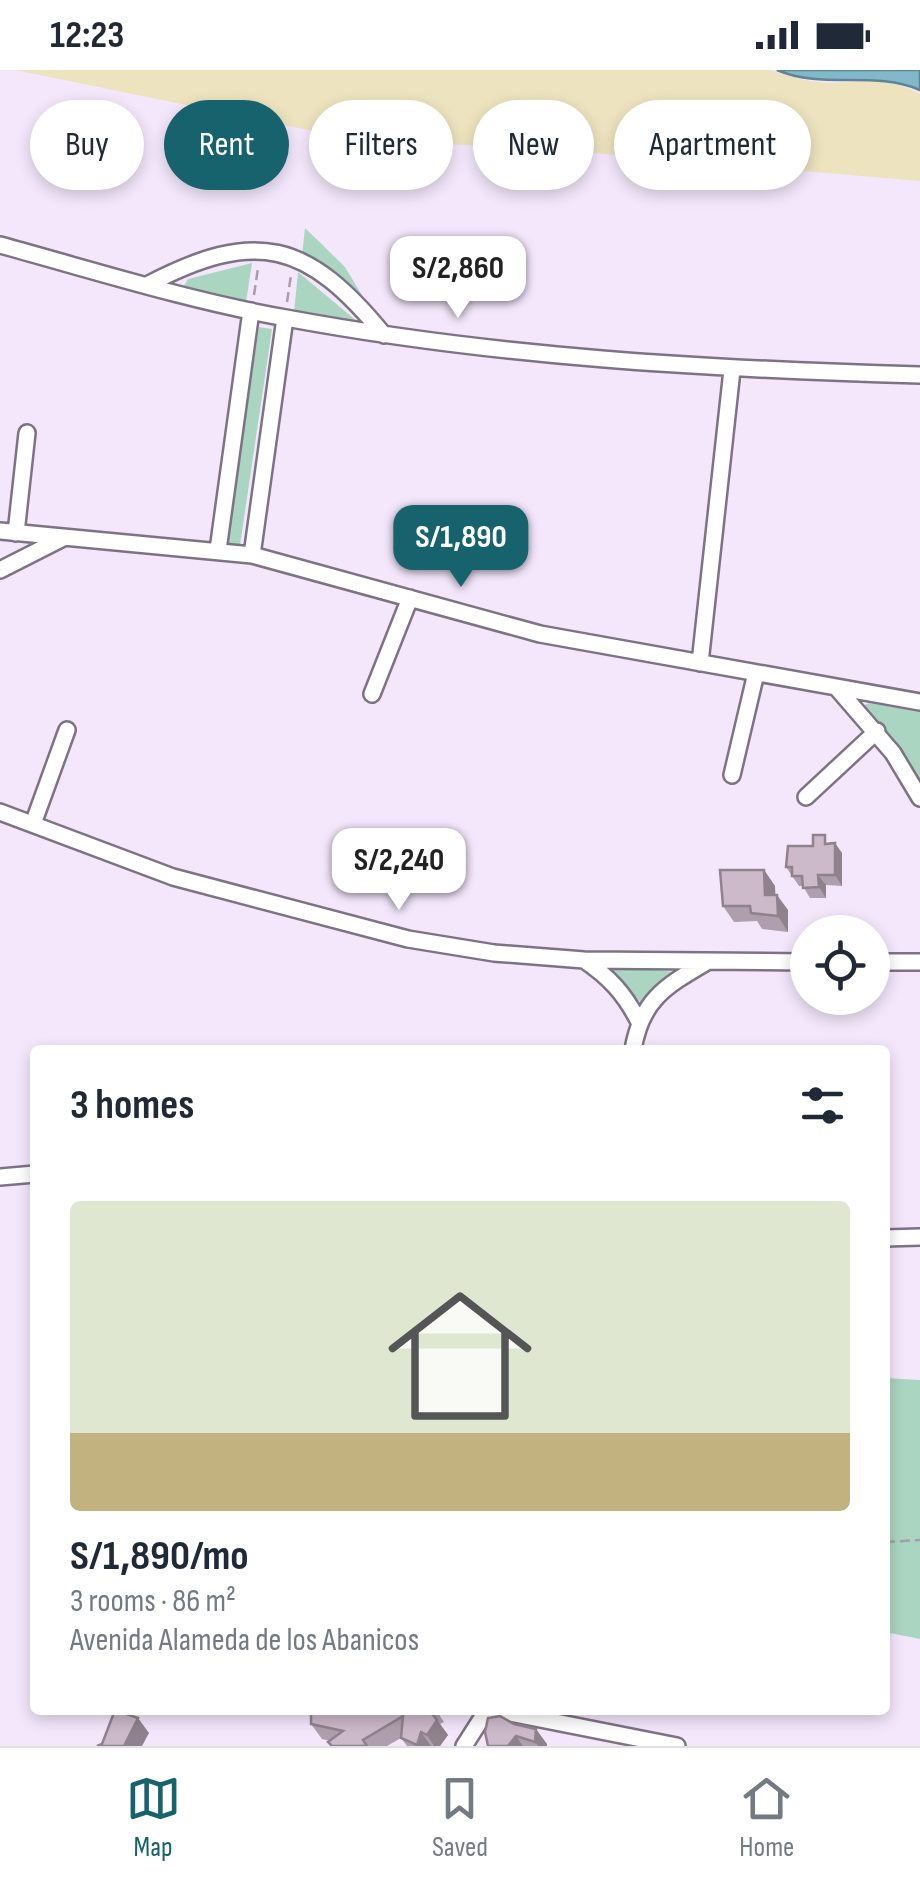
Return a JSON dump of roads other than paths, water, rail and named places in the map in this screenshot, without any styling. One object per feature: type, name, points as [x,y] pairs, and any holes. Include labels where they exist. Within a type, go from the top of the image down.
[{"type":"street","points":[[0,246],[251,311],[384,335],[562,357],[732,370],[920,375]]},
{"type":"street","points":[[148,284],[176,269],[261,248],[294,256],[358,304],[384,335]]},
{"type":"street","points":[[218,550],[251,311]]},
{"type":"street","points":[[252,554],[285,318]]},
{"type":"street","points":[[700,663],[732,370]]},
{"type":"street","points":[[27,433],[8,532],[252,554],[540,634],[920,702]]},
{"type":"street","points":[[0,570],[63,538]]},
{"type":"street","points":[[372,694],[410,598]]},
{"type":"street","points":[[732,775],[756,673]]},
{"type":"street","points":[[836,688],[877,731],[920,798]]},
{"type":"street","points":[[33,824],[66,730]]},
{"type":"street","points":[[806,798],[877,731]]},
{"type":"street","points":[[0,812],[173,877],[326,920],[494,953],[584,960],[790,962]]},
{"type":"street","points":[[584,960],[608,976],[638,1020]]},
{"type":"street","points":[[634,1045],[638,1020],[676,980],[705,962]]},
{"type":"street","points":[[890,962],[920,962]]},
{"type":"street","points":[[0,1177],[30,1174]]},
{"type":"street","points":[[890,1238],[920,1237]]},
{"type":"street","points":[[464,1746],[484,1715]]},
{"type":"street","points":[[520,1715],[677,1746]]},
{"type":"water","points":[[777,70],[920,70],[920,90],[885,81],[812,79]]}]
